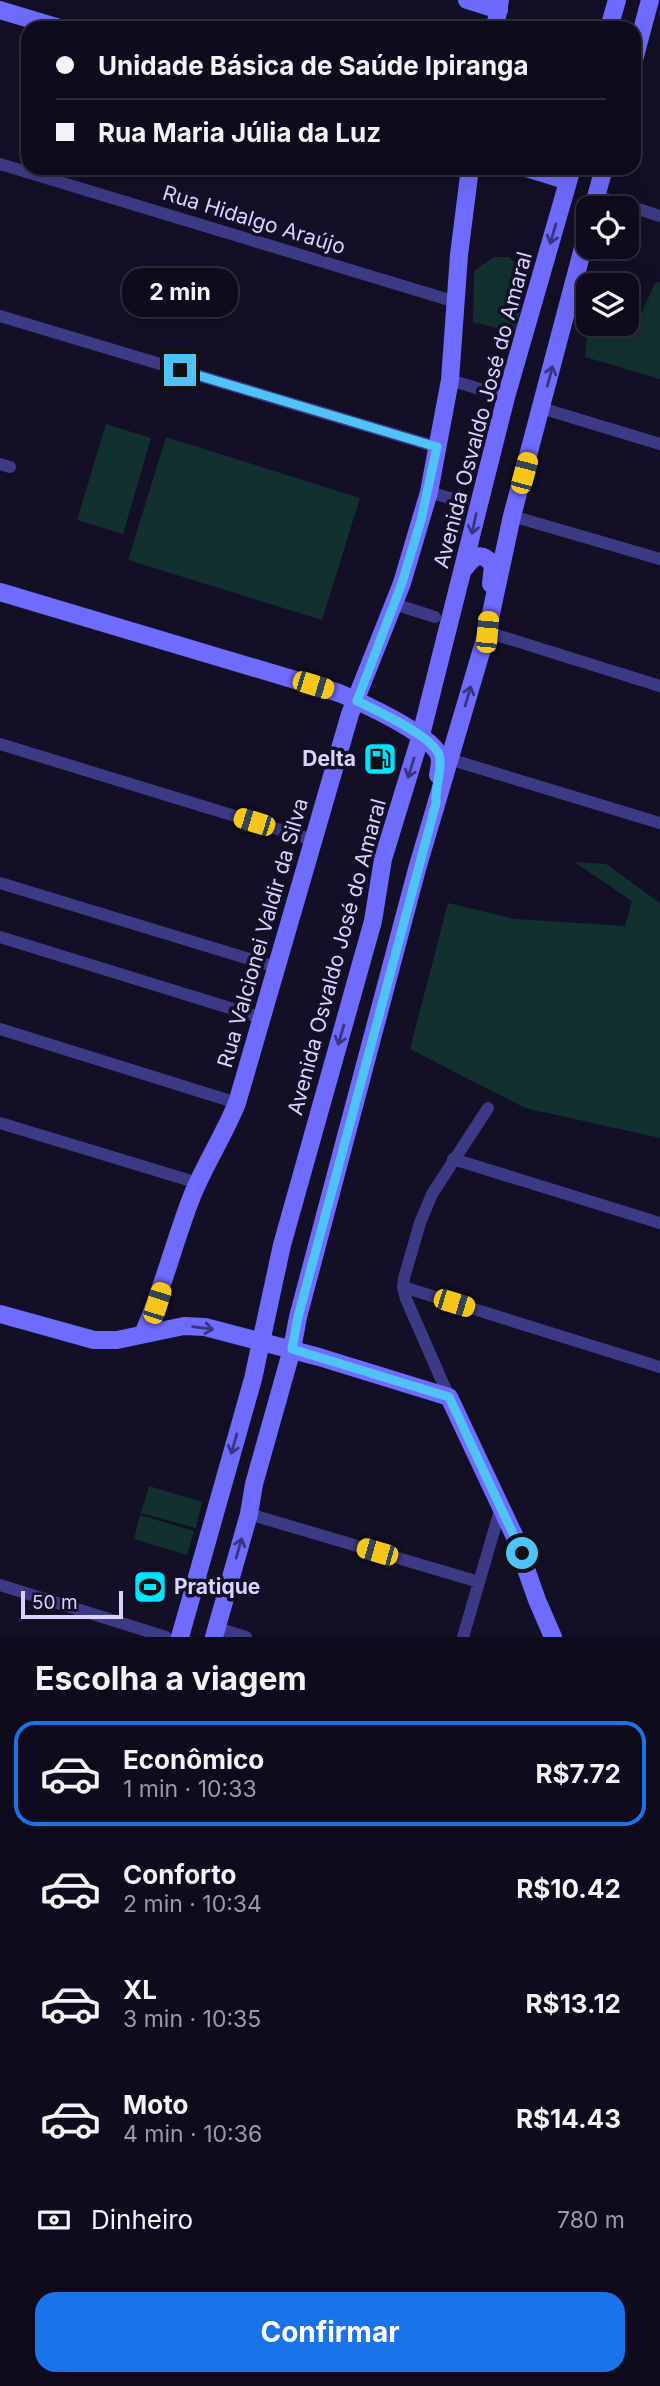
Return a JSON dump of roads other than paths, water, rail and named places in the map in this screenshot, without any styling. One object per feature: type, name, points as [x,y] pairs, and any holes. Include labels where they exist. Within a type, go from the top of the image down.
[{"type":"main road","points":[[467,0],[499,5]]},
{"type":"main road","points":[[611,21],[617,0]]},
{"type":"main road","points":[[641,34],[650,0]]},
{"type":"main road","points":[[0,10],[37,21]]},
{"type":"main road","name":"Rua Valcionei Valdir da Silva","points":[[143,1334],[157,1303],[198,1183],[237,1103],[350,714],[394,604],[429,492],[450,380],[469,175]]},
{"type":"main road","name":"Avenida Osvaldo José do Amaral","points":[[180,1637],[262,1341],[282,1245],[373,921],[383,859],[421,735],[506,397],[570,175]]},
{"type":"main road","points":[[597,196],[602,175]]},
{"type":"main road","points":[[216,1633],[436,803],[487,632],[512,516],[580,259]]},
{"type":"main road","points":[[464,568],[472,558],[479,555],[487,558],[493,565],[487,632]]},
{"type":"main road","points":[[0,593],[339,693],[357,701],[421,735],[437,751],[440,759],[436,803]]},
{"type":"main road","points":[[373,921],[375,942],[363,995],[369,999],[385,994]]},
{"type":"main road","points":[[0,1314],[94,1340],[117,1340],[184,1326],[225,1331],[449,1397],[502,1507],[553,1637]]},
{"type":"street","name":"Rua Hidalgo Araújo","points":[[0,164],[21,170]]},
{"type":"street","name":"Rua Hidalgo Araújo","points":[[36,175],[456,302]]},
{"type":"street","points":[[639,211],[660,216]]},
{"type":"street","points":[[0,316],[437,447]]},
{"type":"street","points":[[450,380],[506,397]]},
{"type":"street","points":[[541,408],[660,444]]},
{"type":"street","points":[[429,492],[463,502]]},
{"type":"street","points":[[512,516],[660,559]]},
{"type":"street","points":[[394,604],[435,617]]},
{"type":"street","points":[[487,632],[660,686]]},
{"type":"street","points":[[0,744],[313,840]]},
{"type":"street","points":[[449,759],[660,823]]},
{"type":"street","points":[[0,883],[276,967]]},
{"type":"street","points":[[0,937],[262,1018]]},
{"type":"street","points":[[0,1029],[237,1103]]},
{"type":"street","points":[[449,1397],[402,1287],[432,1194],[488,1108]]},
{"type":"street","points":[[0,1123],[198,1183]]},
{"type":"street","points":[[453,1159],[660,1223]]},
{"type":"street","points":[[402,1287],[660,1367]]},
{"type":"street","points":[[463,1637],[502,1507]]},
{"type":"street","points":[[249,1514],[479,1582]]},
{"type":"street","points":[[0,1585],[166,1637]]},
{"type":"street","points":[[216,1633],[246,1637]]},
{"type":"place","name":"Delta","points":[[380,759]]},
{"type":"place","name":"Pratique","points":[[150,1587]]}]
